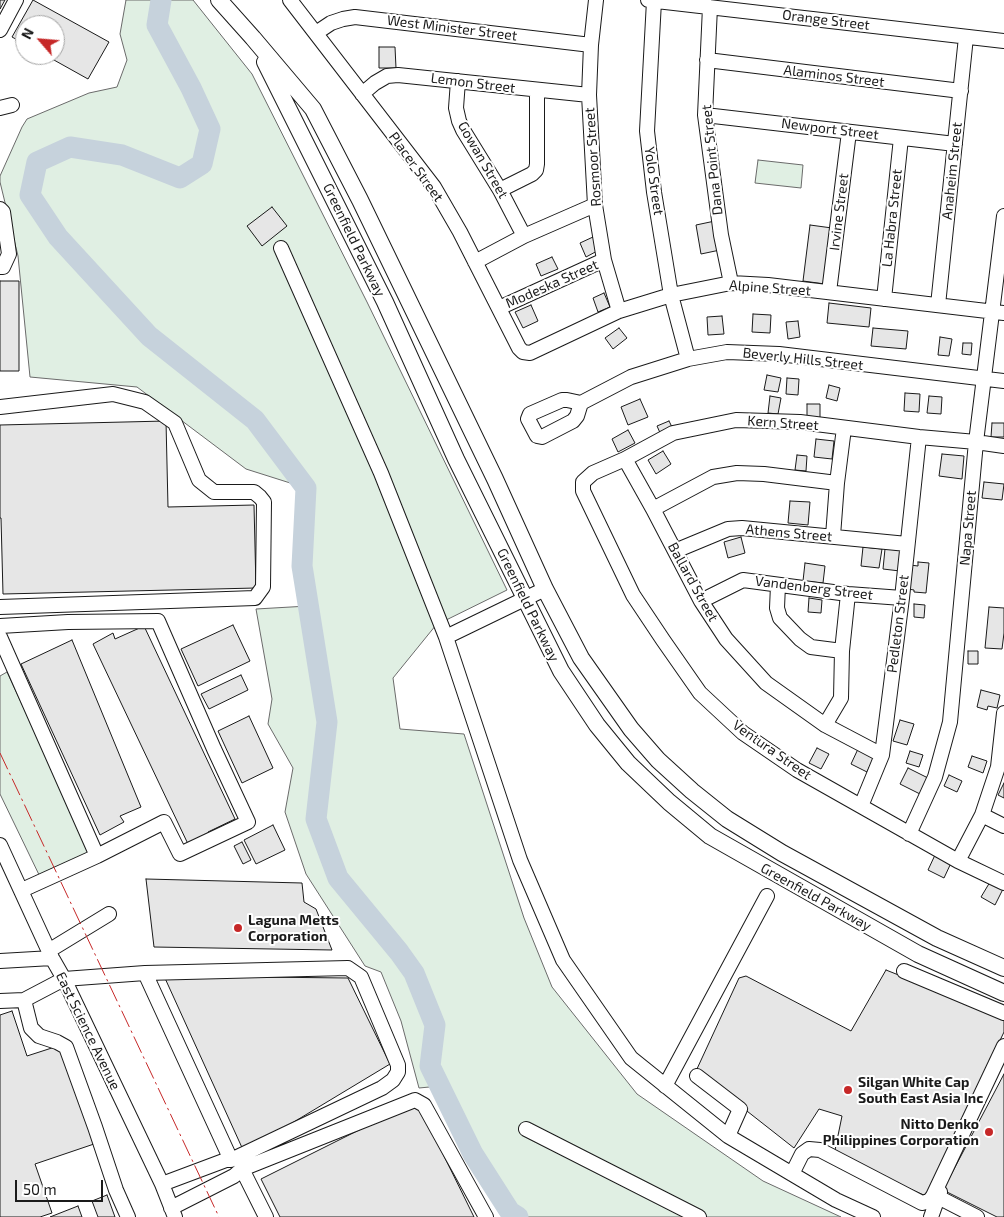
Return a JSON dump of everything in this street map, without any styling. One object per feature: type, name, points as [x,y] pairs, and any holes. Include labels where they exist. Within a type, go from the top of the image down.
[{"type":"main road","name":"Greenfield Parkway","points":[[219,0],[313,109],[360,200],[495,478],[545,589],[581,658],[631,729],[658,760],[727,819],[782,852],[937,938],[1004,968]]},
{"type":"main road","name":"Greenfield Parkway","points":[[253,38],[385,302],[456,459],[561,671],[597,725],[628,763],[669,802],[710,836],[918,954],[1004,993]]},
{"type":"street","points":[[0,30],[16,0]]},
{"type":"street","name":"Placer Street","points":[[290,0],[434,187],[460,232],[518,348]]},
{"type":"street","name":"Rosmoor Street","points":[[596,0],[591,45],[589,95],[595,205],[604,260],[619,311]]},
{"type":"street","name":"Orange Street","points":[[651,0],[1004,42]]},
{"type":"street","name":"Yolo Street","points":[[651,0],[647,131],[654,192],[671,296],[688,359]]},
{"type":"street","name":"Dana Point Street","points":[[710,7],[705,115],[721,235],[730,283]]},
{"type":"street","name":"West Minister Street","points":[[316,33],[331,23],[355,17],[591,45]]},
{"type":"street","name":"Anaheim Street","points":[[938,304],[966,37]]},
{"type":"street","name":"Alaminos Street","points":[[707,60],[961,91]]},
{"type":"street","name":"Lemon Street","points":[[362,94],[387,76],[409,75],[589,95]]},
{"type":"street","name":"Gowan Street","points":[[458,81],[456,108],[463,130],[500,190],[524,236]]},
{"type":"street","points":[[500,190],[532,174],[536,170],[537,90]]},
{"type":"street","name":"Newport Street","points":[[705,115],[955,144]]},
{"type":"street","name":"Irvine Street","points":[[828,292],[849,132]]},
{"type":"street","name":"La Habra Street","points":[[884,299],[901,138]]},
{"type":"street","points":[[475,262],[524,236],[595,205]]},
{"type":"street","points":[[0,209],[3,212],[9,254],[3,267],[0,267]]},
{"type":"street","name":"Napa Street","points":[[909,834],[935,777],[950,722],[976,442],[984,378],[998,312],[1004,216]]},
{"type":"street","points":[[281,248],[381,473],[446,636],[520,860],[563,960],[631,1058],[728,1136],[836,1200],[873,1217]]},
{"type":"street","name":"Modeska Street","points":[[499,308],[604,260]]},
{"type":"street","name":"Alpine Street","points":[[518,348],[530,353],[619,311],[671,296],[730,283],[768,285],[998,312]]},
{"type":"street","name":"Beverly Hills Street","points":[[581,403],[631,377],[688,359],[727,352],[779,354],[1004,381]]},
{"type":"street","points":[[0,407],[114,394],[145,402],[175,423],[199,480],[214,492],[254,492],[264,502],[263,587],[255,598],[0,607]]},
{"type":"street","name":"Kern Street","points":[[583,491],[584,482],[593,474],[673,433],[736,420],[800,422],[1004,446]]},
{"type":"street","points":[[833,536],[844,428]]},
{"type":"street","name":"Pedleton Street","points":[[861,806],[882,755],[902,598],[919,437]]},
{"type":"street","name":"Ballard Street","points":[[625,458],[701,601],[726,639],[766,683],[825,725],[882,755]]},
{"type":"street","points":[[653,508],[713,477],[737,473],[764,474],[837,483]]},
{"type":"street","name":"Ventura Street","points":[[583,491],[633,594],[662,640],[700,693],[742,733],[797,770],[958,861],[1004,883]]},
{"type":"street","name":"Athens Street","points":[[675,551],[728,529],[735,528],[907,544]]},
{"type":"street","name":"Vandenberg Street","points":[[701,601],[743,580],[848,594],[902,598]]},
{"type":"street","points":[[778,585],[777,608],[780,618],[800,639],[811,647],[842,651]]},
{"type":"street","points":[[446,636],[545,589]]},
{"type":"street","points":[[825,725],[841,698],[842,651],[848,594]]},
{"type":"street","points":[[0,626],[68,622],[158,621],[248,822],[180,854],[164,822],[97,856],[22,890]]},
{"type":"street","points":[[0,637],[5,660],[97,856]]},
{"type":"street","points":[[958,861],[982,815],[1001,769],[1004,713]]},
{"type":"street","points":[[982,815],[1004,826]]},
{"type":"street","name":"East Science Avenue","points":[[0,845],[162,1184],[173,1213]]},
{"type":"street","points":[[665,1086],[767,896]]},
{"type":"street","points":[[0,961],[51,954],[109,914]]},
{"type":"street","points":[[0,1002],[24,1000],[64,979],[145,973],[348,968],[361,977],[398,1065],[398,1072],[393,1080],[382,1088],[231,1160],[226,1160],[162,1184]]},
{"type":"street","points":[[904,971],[1004,1013]]},
{"type":"street","points":[[145,973],[231,1160]]},
{"type":"street","points":[[24,1000],[31,1028],[39,1036],[58,1042],[66,1048],[116,1190],[128,1217]]},
{"type":"street","points":[[792,1174],[802,1154],[809,1149],[820,1150],[922,1203],[929,1201],[1004,1046]]},
{"type":"street","points":[[931,1217],[938,1197],[1004,1066]]},
{"type":"street","points":[[697,1076],[740,1109],[728,1136]]},
{"type":"street","points":[[173,1213],[234,1176],[242,1169],[415,1100],[424,1105],[486,1217]]},
{"type":"street","points":[[526,1128],[699,1217]]},
{"type":"street","points":[[242,1169],[266,1217]]},
{"type":"street","points":[[938,1197],[977,1217]]},
{"type":"green space","points":[[126,0],[193,0],[252,74],[367,302],[507,590],[436,625],[393,678],[400,729],[464,734],[524,918],[552,987],[637,1094],[763,1181],[841,1217],[518,1217],[510,1212],[473,1154],[440,1086],[419,1088],[401,1021],[381,972],[365,966],[306,874],[285,812],[293,768],[268,724],[272,699],[256,609],[308,606],[302,566],[306,488],[246,469],[137,387],[30,377],[18,256],[0,176],[27,119],[89,93],[117,87],[127,60],[120,34]]},
{"type":"green space","points":[[758,160],[803,165],[801,188],[755,183]]},
{"type":"green space","points":[[7,672],[95,861],[43,883],[0,794],[0,676]]},
{"type":"building","points":[[0,0],[5,0],[0,9]]},
{"type":"building","points":[[33,0],[60,15],[24,15]]},
{"type":"building","points":[[65,18],[109,42],[88,79],[63,65],[65,65]]},
{"type":"building","points":[[379,47],[395,47],[396,68],[379,68]]},
{"type":"building","points":[[272,207],[287,226],[262,246],[247,226]]},
{"type":"building","points":[[715,221],[720,250],[701,254],[696,225]]},
{"type":"building","points":[[810,225],[832,228],[825,284],[803,281]]},
{"type":"building","points":[[593,237],[599,250],[586,257],[580,243]]},
{"type":"building","points":[[552,257],[558,269],[541,276],[536,264]]},
{"type":"building","points":[[0,281],[19,281],[19,371],[0,371]]},
{"type":"building","points":[[604,293],[610,307],[598,312],[593,298]]},
{"type":"building","points":[[829,303],[871,308],[869,327],[827,323]]},
{"type":"building","points":[[531,305],[538,321],[523,328],[515,312]]},
{"type":"building","points":[[753,314],[771,315],[770,333],[752,332]]},
{"type":"building","points":[[722,316],[724,334],[708,335],[707,317]]},
{"type":"building","points":[[798,321],[800,337],[788,339],[786,322]]},
{"type":"building","points":[[619,328],[627,338],[613,349],[605,338]]},
{"type":"building","points":[[873,328],[908,331],[906,349],[871,346]]},
{"type":"building","points":[[940,337],[952,339],[949,356],[938,355]]},
{"type":"building","points":[[963,343],[972,343],[971,355],[962,354]]},
{"type":"building","points":[[767,375],[781,378],[778,392],[764,390]]},
{"type":"building","points":[[787,378],[799,379],[798,395],[786,394]]},
{"type":"building","points":[[829,385],[840,388],[837,401],[826,398]]},
{"type":"building","points":[[905,393],[920,394],[919,412],[904,411]]},
{"type":"building","points":[[770,396],[781,398],[778,414],[768,413]]},
{"type":"building","points":[[929,396],[942,397],[941,414],[927,413]]},
{"type":"building","points":[[640,399],[648,417],[628,425],[621,407]]},
{"type":"building","points":[[807,404],[820,404],[820,418],[807,417]]},
{"type":"building","points":[[166,421],[168,507],[254,505],[256,588],[3,594],[0,518],[0,425]]},
{"type":"building","points":[[669,421],[673,429],[661,435],[657,426]]},
{"type":"building","points":[[992,423],[1004,423],[1004,437],[991,437]]},
{"type":"building","points":[[628,430],[635,443],[618,452],[612,439]]},
{"type":"building","points":[[816,439],[834,441],[832,459],[814,457]]},
{"type":"building","points":[[663,451],[671,464],[656,474],[648,460]]},
{"type":"building","points":[[942,454],[964,456],[962,479],[939,476]]},
{"type":"building","points":[[797,455],[807,456],[806,471],[795,470]]},
{"type":"building","points":[[984,482],[1004,484],[1002,500],[982,498]]},
{"type":"building","points":[[790,501],[810,502],[808,525],[788,523]]},
{"type":"building","points":[[741,537],[745,553],[728,558],[724,542]]},
{"type":"building","points":[[863,547],[882,549],[879,568],[861,566]]},
{"type":"building","points":[[885,549],[901,550],[900,571],[883,569]]},
{"type":"building","points":[[918,562],[929,563],[926,593],[914,592],[914,590],[908,589],[910,565],[918,566]]},
{"type":"building","points":[[805,563],[825,566],[823,583],[803,581]]},
{"type":"building","points":[[809,598],[822,600],[821,613],[808,612]]},
{"type":"building","points":[[914,604],[925,605],[924,618],[914,617]]},
{"type":"building","points":[[989,607],[1004,608],[1002,649],[985,648]]},
{"type":"building","points":[[233,625],[250,661],[198,686],[181,649]]},
{"type":"building","points":[[144,626],[235,819],[188,844],[93,644],[113,633],[115,639]]},
{"type":"building","points":[[72,640],[141,807],[120,816],[124,822],[100,835],[21,664]]},
{"type":"building","points":[[968,651],[978,651],[978,664],[968,664]]},
{"type":"building","points":[[241,675],[248,690],[209,709],[201,694]]},
{"type":"building","points":[[981,690],[1000,695],[997,708],[988,706],[987,710],[977,707]]},
{"type":"building","points":[[249,716],[273,768],[242,783],[218,731]]},
{"type":"building","points":[[900,720],[914,724],[907,745],[893,741]]},
{"type":"building","points":[[817,748],[829,754],[821,769],[809,763]]},
{"type":"building","points":[[858,749],[874,757],[867,772],[851,764]]},
{"type":"building","points":[[910,751],[923,755],[919,767],[906,763]]},
{"type":"building","points":[[972,756],[987,761],[983,773],[968,767]]},
{"type":"building","points":[[908,768],[928,778],[920,794],[900,784]]},
{"type":"building","points":[[949,775],[962,781],[957,792],[944,786]]},
{"type":"building","points":[[1004,783],[1004,798],[998,795]]},
{"type":"building","points":[[273,825],[285,850],[256,864],[244,840]]},
{"type":"building","points":[[242,842],[251,860],[243,864],[234,846]]},
{"type":"building","points":[[935,855],[951,863],[944,878],[928,870]]},
{"type":"building","name":"Laguna Metts Corporation","points":[[146,879],[302,883],[304,902],[316,909],[332,950],[154,947]]},
{"type":"building","points":[[990,882],[1003,889],[995,905],[981,897]]},
{"type":"building","name":"Silgan White Cap South East Asia Inc","points":[[886,970],[1004,1017],[1004,1032],[926,1196],[834,1155],[842,1116],[819,1109],[794,1148],[696,1071],[739,978],[746,976],[851,1031]]},
{"type":"building","points":[[164,976],[348,978],[390,1064],[244,1152]]},
{"type":"building","points":[[12,1011],[27,1056],[61,1045],[94,1144],[35,1164],[52,1213],[40,1217],[0,1217],[0,1015]]},
{"type":"building","name":"Nitto Denko Philippines Corporation","points":[[1004,1074],[1004,1217],[997,1217],[943,1190]]},
{"type":"building","points":[[417,1101],[474,1217],[280,1217],[261,1179]]},
{"type":"building","points":[[107,1195],[115,1217],[98,1217],[92,1201]]},
{"type":"building","points":[[78,1206],[82,1217],[50,1217]]},
{"type":"waterway","points":[[161,0],[157,25],[191,88],[210,129],[202,164],[180,178],[122,155],[70,147],[37,162],[30,195],[58,237],[149,336],[255,420],[306,488],[302,566],[327,722],[316,819],[338,878],[414,973],[435,1025],[430,1066],[473,1154],[510,1212],[518,1217]]},
{"type":"power","points":[[0,753],[219,1217]]},
{"type":"place","name":"Laguna Metts Corporation","points":[[238,928]]},
{"type":"place","name":"Silgan White Cap South East Asia Inc","points":[[848,1090]]},
{"type":"place","name":"Nitto Denko Philippines Corporation","points":[[989,1132]]}]
